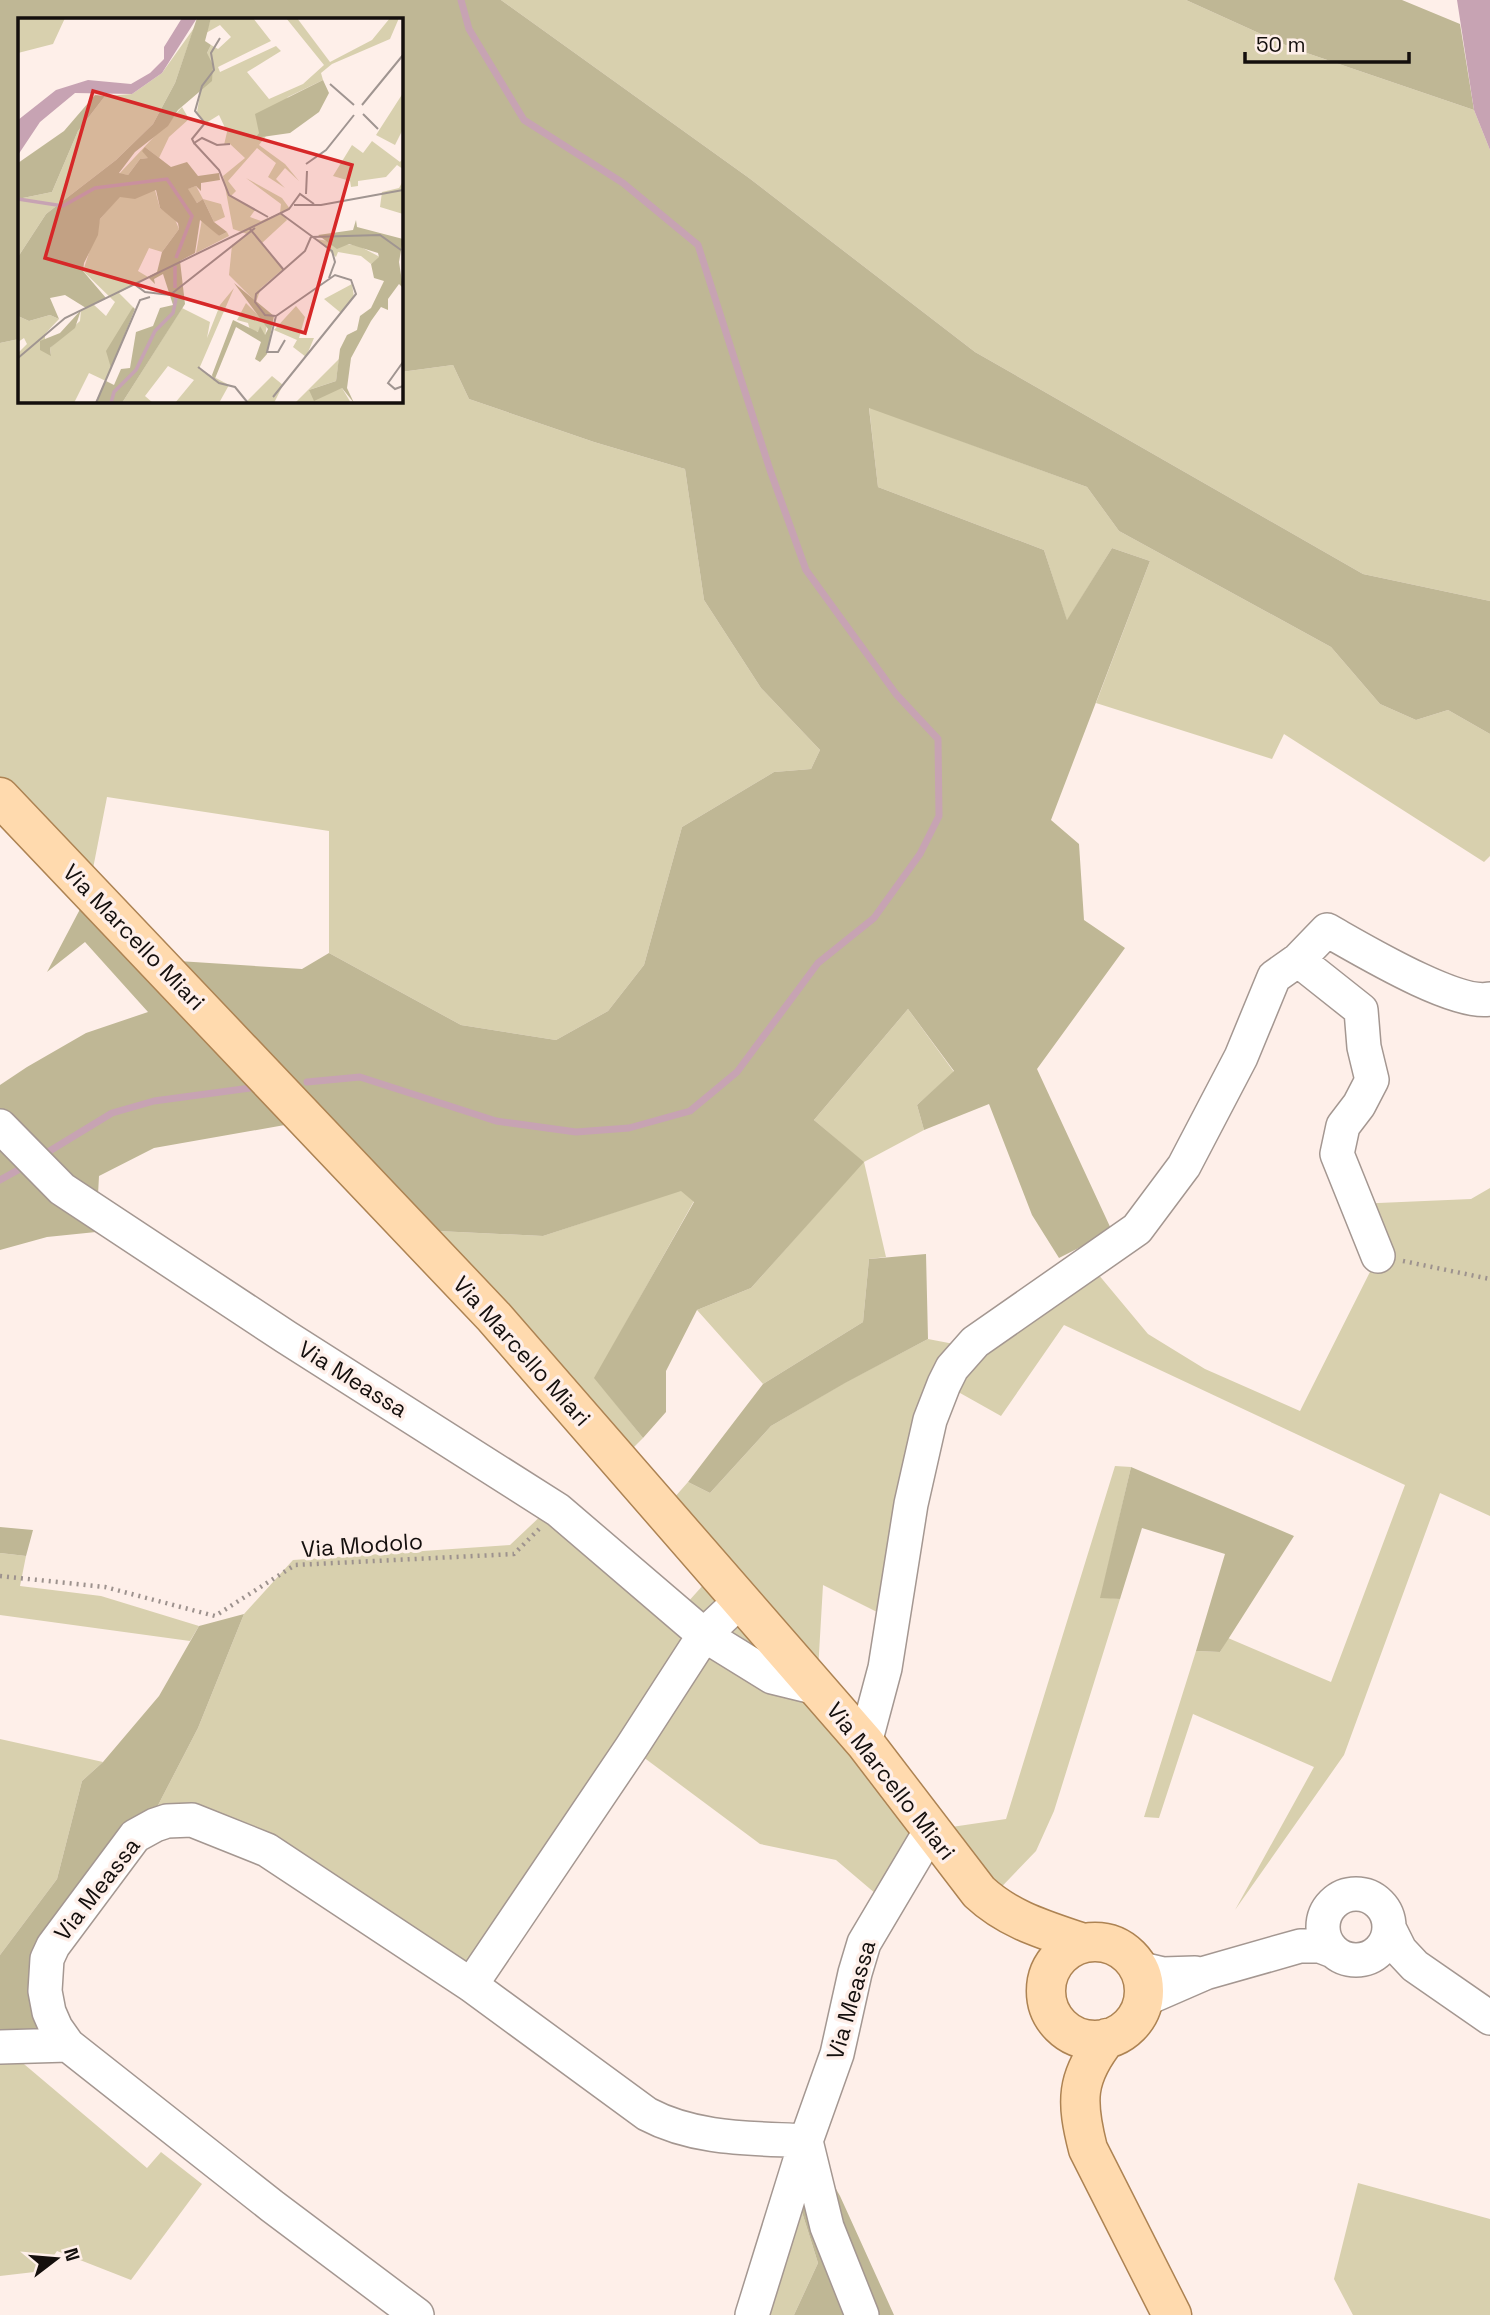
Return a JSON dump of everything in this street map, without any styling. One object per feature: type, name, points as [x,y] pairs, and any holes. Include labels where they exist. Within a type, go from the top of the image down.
[{"type":"main road","name":"Via Marcello Miari","points":[[0,798],[494,1317],[865,1743],[979,1892],[990,1903],[1021,1922],[1042,1942],[1049,1953],[1052,1966]]},
{"type":"main road","name":"Via Marcello Miari","points":[[1021,1922],[1083,1943],[1099,1942],[1115,1946],[1128,1955],[1140,1984]]},
{"type":"main road","points":[[1083,1943],[1060,1956],[1052,1966],[1047,1980],[1049,2008],[1066,2031],[1093,2040],[1119,2033],[1138,2013],[1140,1984]]},
{"type":"main road","points":[[1066,2031],[1081,2088]]},
{"type":"main road","points":[[1107,2038],[1087,2066],[1081,2088],[1079,2106],[1088,2149],[1172,2315]]},
{"type":"street","points":[[865,1743],[885,1668],[911,1504],[930,1419],[952,1367],[975,1342],[1137,1228],[1184,1166],[1241,1057],[1274,977],[1298,960],[1327,930],[1394,968],[1465,999],[1490,999]]},
{"type":"street","points":[[1298,960],[1361,1010],[1364,1047],[1372,1080],[1359,1105],[1343,1126],[1337,1154],[1378,1256]]},
{"type":"street","name":"Via Meassa","points":[[7,1133],[62,1189],[286,1337],[558,1510],[704,1635],[772,1677],[817,1688]]},
{"type":"street","points":[[471,1984],[704,1635],[741,1600]]},
{"type":"street","name":"Via Meassa","points":[[417,2315],[272,2206],[68,2045],[56,2028],[45,1991],[44,1975],[53,1946],[135,1836],[155,1825],[180,1819],[201,1822],[267,1850],[471,1984],[647,2114],[669,2126],[693,2132],[806,2141]]},
{"type":"street","name":"Via Meassa","points":[[752,2315],[806,2141],[837,2054],[864,1943],[931,1830]]},
{"type":"street","points":[[1390,1930],[1381,1950],[1363,1960],[1342,1957],[1328,1937],[1329,1908],[1348,1895],[1359,1894],[1378,1902],[1389,1920],[1390,1930],[1400,1950],[1415,1966],[1490,2018]]},
{"type":"street","points":[[1140,1984],[1205,1973],[1328,1937]]},
{"type":"street","points":[[0,2047],[68,2045]]},
{"type":"street","points":[[806,2141],[827,2227],[862,2315]]},
{"type":"path","points":[[1378,1256],[1490,1279]]},
{"type":"path","name":"Via Modolo","points":[[0,1576],[105,1587],[215,1616],[295,1565],[514,1554],[558,1510]]},
{"type":"shaded area","points":[[0,0],[501,0],[749,178],[975,352],[1363,574],[1490,601],[1490,734],[1448,710],[1416,720],[1380,704],[1331,647],[1119,531],[1087,487],[869,408],[878,487],[1044,550],[1067,620],[1112,548],[1150,561],[1051,820],[1079,844],[1084,920],[1125,948],[1037,1069],[1112,1231],[1059,1258],[1032,1215],[989,1104],[924,1130],[917,1105],[954,1071],[908,1009],[814,1120],[864,1162],[751,1288],[697,1310],[666,1371],[666,1412],[643,1438],[594,1378],[694,1202],[681,1191],[543,1236],[396,1229],[296,1123],[154,1148],[99,1176],[96,1232],[47,1237],[0,1250],[0,1085],[86,1033],[148,1012],[85,942],[47,972],[88,894],[147,959],[302,969],[329,953],[461,1025],[556,1040],[608,1011],[644,965],[682,827],[774,772],[811,769],[820,750],[761,688],[704,600],[685,469],[594,442],[469,399],[453,365],[402,372],[402,18],[18,18],[18,339],[0,343]]},
{"type":"shaded area","points":[[501,0],[1186,0],[1292,48],[1474,110],[1490,150],[1490,601],[1363,574],[975,352],[749,178]]},
{"type":"shaded area","points":[[1186,0],[1402,0],[1460,24],[1474,110],[1292,48]]},
{"type":"shaded area","points":[[1457,0],[1490,0],[1490,150],[1474,110]]},
{"type":"shaded area","points":[[18,339],[18,402],[402,402],[402,372],[453,365],[469,399],[594,442],[685,469],[704,600],[761,688],[820,750],[811,769],[774,772],[682,827],[644,965],[608,1011],[556,1040],[461,1025],[329,953],[329,831],[107,797],[88,894],[0,803],[0,343]]},
{"type":"shaded area","points":[[869,407],[1087,487],[1119,531],[1331,647],[1380,704],[1416,720],[1448,710],[1490,734],[1490,856],[1484,862],[1284,734],[1272,759],[1096,703],[1150,561],[1112,548],[1067,621],[1044,550],[878,487]]},
{"type":"shaded area","points":[[908,1009],[954,1072],[917,1105],[924,1130],[864,1162],[886,1257],[869,1259],[863,1322],[763,1384],[697,1310],[751,1288],[863,1162],[814,1120]]},
{"type":"shaded area","points":[[1490,1188],[1490,1516],[1440,1493],[1344,1755],[1235,1910],[1314,1767],[1193,1714],[1159,1818],[1144,1817],[1196,1651],[1220,1652],[1228,1638],[1331,1682],[1405,1485],[1064,1325],[1001,1416],[944,1384],[893,1620],[823,1585],[817,1688],[931,1830],[1006,1819],[1115,1466],[1131,1467],[1101,1597],[1120,1599],[1054,1811],[1036,1851],[986,1903],[931,1831],[889,1905],[836,1860],[760,1844],[631,1748],[471,1985],[202,1825],[139,1842],[198,1728],[244,1614],[293,1560],[510,1545],[546,1511],[678,1613],[714,1573],[660,1514],[688,1482],[710,1493],[771,1426],[844,1383],[928,1339],[980,1349],[1098,1274],[1148,1334],[1205,1369],[1300,1411],[1378,1256],[1355,1204],[1471,1199]]},
{"type":"shaded area","points":[[681,1190],[694,1201],[595,1378],[643,1438],[615,1466],[396,1229],[543,1236]]},
{"type":"shaded area","points":[[926,1254],[928,1339],[771,1426],[710,1493],[688,1482],[763,1384],[863,1322],[869,1259]]},
{"type":"shaded area","points":[[1131,1467],[1294,1536],[1220,1652],[1196,1651],[1225,1554],[1142,1528],[1120,1599],[1100,1598]]},
{"type":"shaded area","points":[[0,1527],[33,1530],[26,1556],[0,1553]]},
{"type":"shaded area","points":[[0,1553],[26,1556],[20,1586],[101,1596],[199,1626],[190,1641],[0,1615]]},
{"type":"shaded area","points":[[244,1614],[198,1728],[139,1842],[60,1950],[60,2022],[0,2058],[0,1955],[57,1879],[82,1781],[103,1762],[159,1696],[199,1626]]},
{"type":"shaded area","points":[[0,1739],[103,1762],[82,1781],[57,1879],[0,1955]]},
{"type":"shaded area","points":[[0,2058],[18,2059],[147,2168],[161,2152],[202,2184],[131,2280],[57,2251],[43,2271],[0,2276]]},
{"type":"shaded area","points":[[809,2141],[840,2196],[894,2315],[794,2315],[818,2263],[796,2193]]},
{"type":"shaded area","points":[[1358,2183],[1490,2219],[1490,2315],[1353,2315],[1334,2279]]},
{"type":"shaded area","points":[[796,2193],[818,2263],[794,2315],[761,2315]]},
{"type":"waterway","points":[[307,1082],[360,1077],[496,1121],[576,1132],[629,1128],[690,1111],[737,1072],[818,963],[874,918],[920,854],[939,816],[938,739],[896,694],[806,570],[770,470],[698,245],[623,183],[524,120],[469,29],[461,0]]},
{"type":"waterway","points":[[43,1155],[112,1113],[154,1101],[258,1087]]},
{"type":"waterway","points":[[0,1180],[27,1165]]}]
